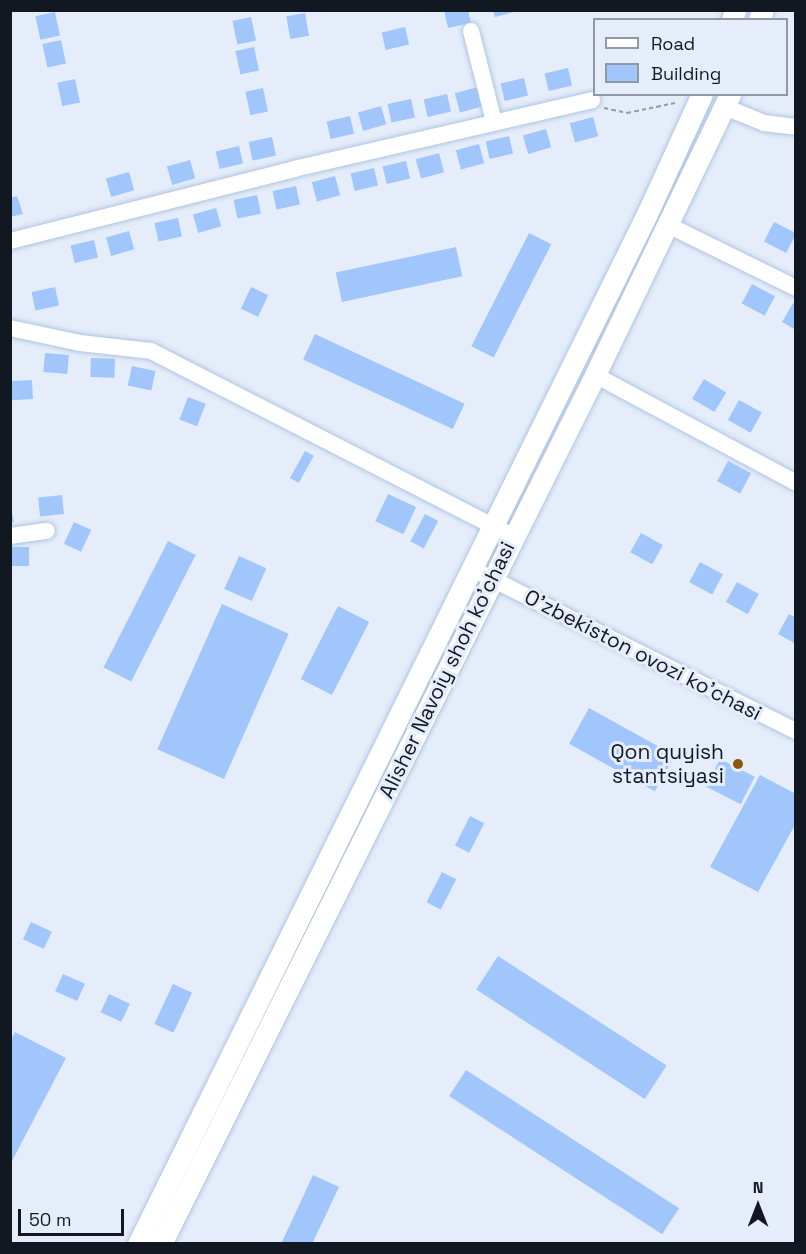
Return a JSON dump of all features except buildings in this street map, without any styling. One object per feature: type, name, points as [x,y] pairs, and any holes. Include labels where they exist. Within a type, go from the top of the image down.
[{"type":"main road","name":"Alisher Navoiy shoh ko'chasi","points":[[138,1244],[472,569],[701,96]]},
{"type":"main road","name":"Alisher Navoiy shoh ko'chasi","points":[[161,1244],[319,932],[491,578],[595,375],[727,101]]},
{"type":"street","points":[[471,31],[494,122]]},
{"type":"street","points":[[10,241],[592,100]]},
{"type":"street","points":[[727,101],[764,123],[795,127]]},
{"type":"street","points":[[668,225],[795,288]]},
{"type":"street","points":[[10,328],[80,343],[151,351],[512,536]]},
{"type":"street","points":[[595,375],[795,483]]},
{"type":"street","points":[[10,536],[47,531]]},
{"type":"street","name":"O'zbekiston ovozi ko'chasi","points":[[472,569],[795,731]]},
{"type":"path","points":[[592,100],[609,110],[627,113],[675,103]]},
{"type":"place","name":"Qon quyish stantsiyasi","points":[[738,764]]}]
